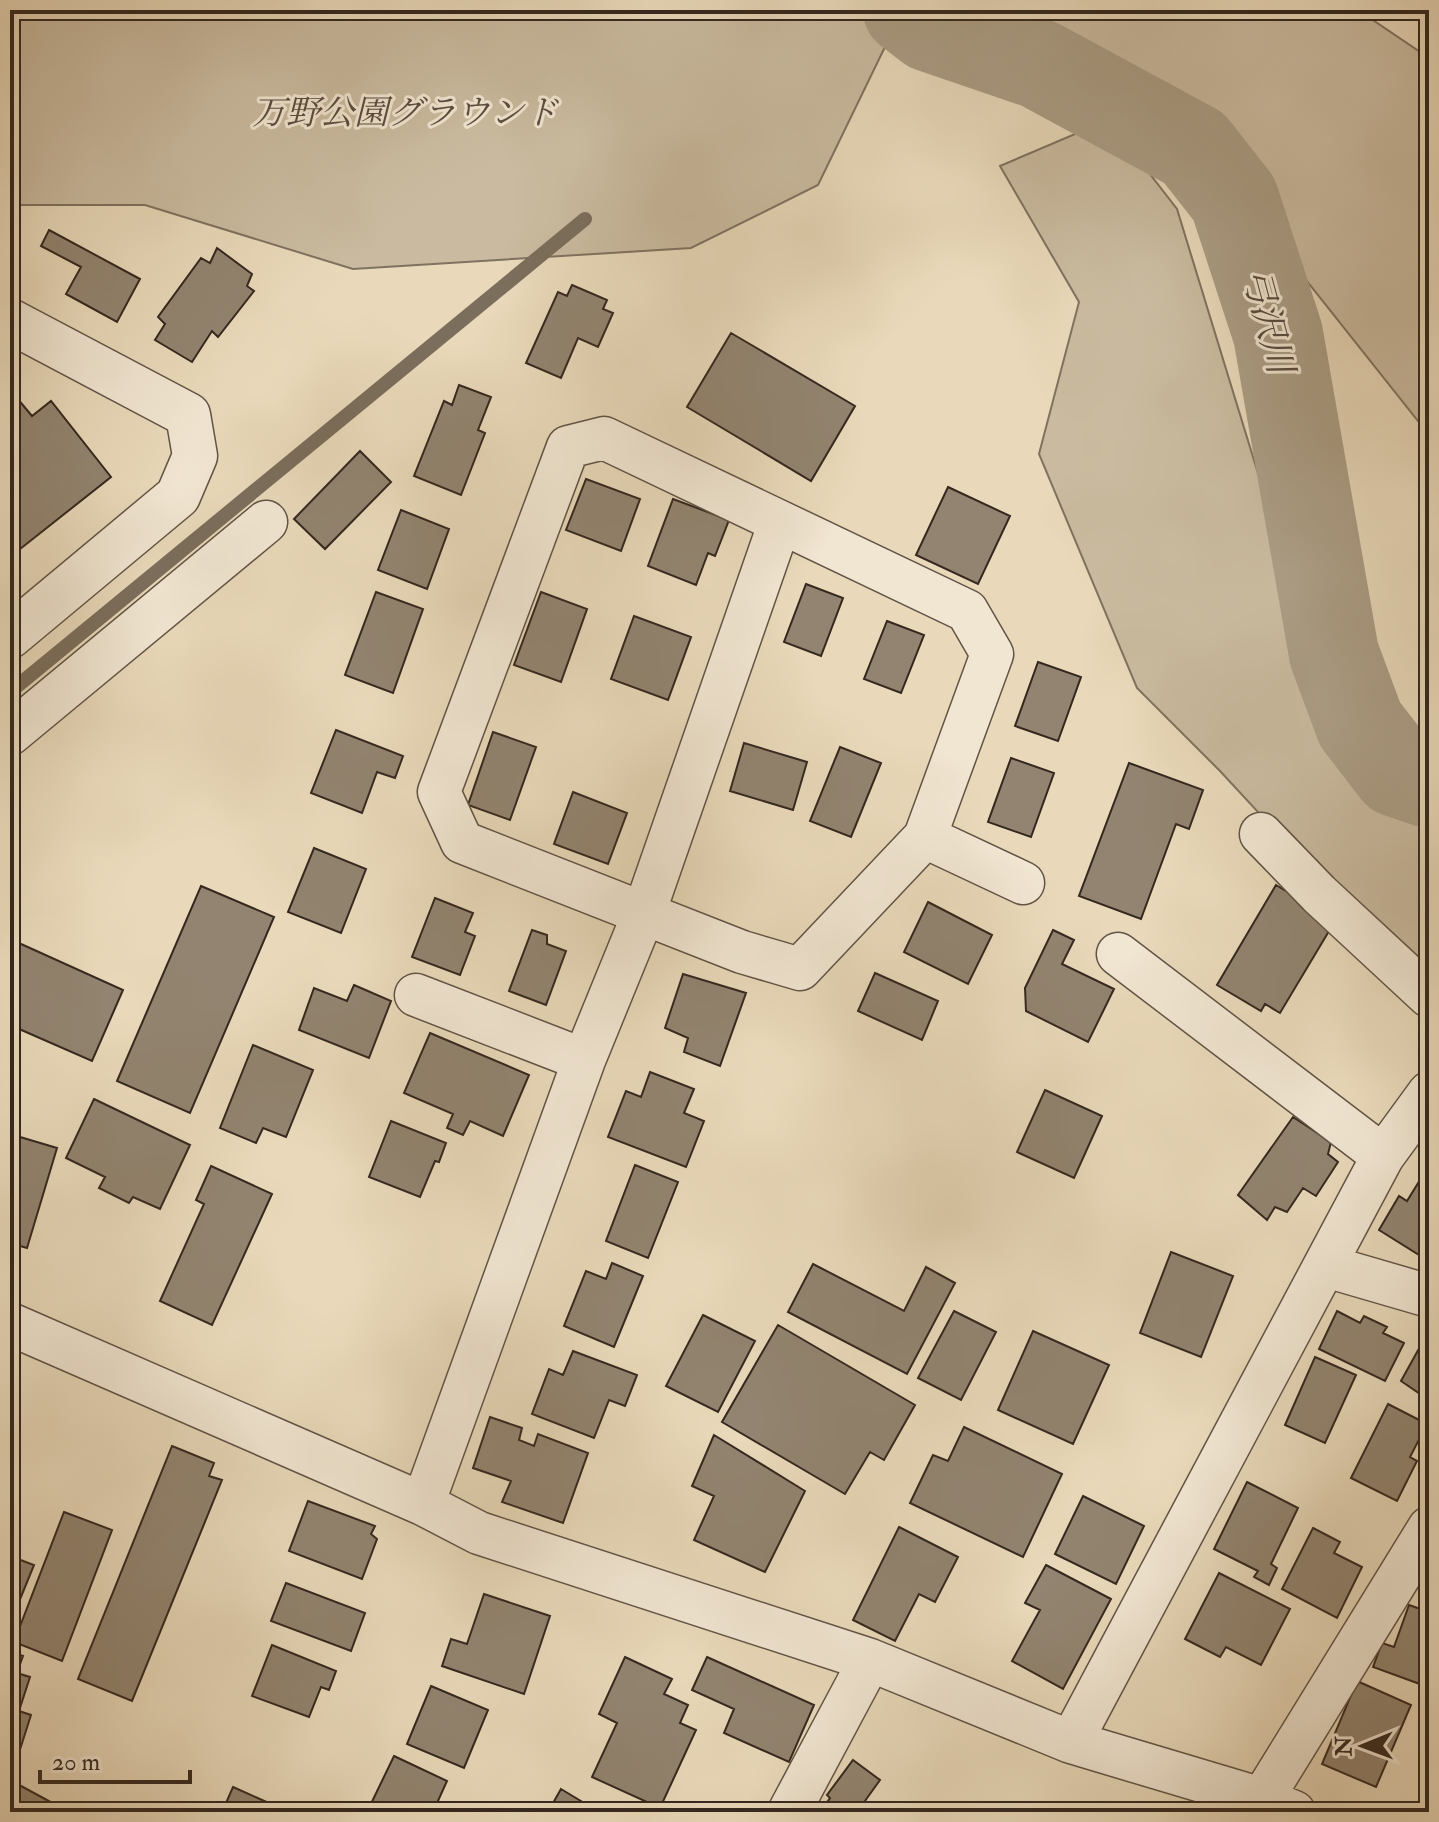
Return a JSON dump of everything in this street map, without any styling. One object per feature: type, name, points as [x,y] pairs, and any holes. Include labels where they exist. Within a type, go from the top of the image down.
[{"type":"street","points":[[10,321],[188,415],[195,456],[178,496],[10,636]]},
{"type":"street","points":[[604,438],[780,522],[967,611],[992,654],[925,837],[800,969],[742,952],[462,842],[439,792],[568,447],[604,438]]},
{"type":"street","points":[[10,734],[266,522]]},
{"type":"street","points":[[423,1504],[584,1060],[644,913],[780,522]]},
{"type":"street","points":[[1261,834],[1319,894],[1429,996]]},
{"type":"street","points":[[925,837],[1023,883]]},
{"type":"street","points":[[1118,954],[1383,1156]]},
{"type":"street","points":[[416,995],[584,1060]]},
{"type":"street","points":[[1071,1742],[1383,1156],[1429,1093]]},
{"type":"street","points":[[1326,1266],[1429,1296]]},
{"type":"street","points":[[10,1324],[423,1504],[479,1533],[870,1660],[1071,1742],[1278,1806],[1429,1528]]},
{"type":"street","points":[[789,1812],[870,1660]]},
{"type":"green space","name":"万野公園グラウンド","points":[[10,10],[1358,10],[1429,58],[1429,415],[1418,421],[1194,139],[898,20],[818,185],[691,248],[353,269],[145,205],[10,205]]},
{"type":"green space","points":[[1108,120],[1177,209],[1272,519],[1326,667],[1378,770],[1429,774],[1429,991],[1422,989],[1220,771],[1137,688],[1039,454],[1079,302],[1000,166]]},
{"type":"building","points":[[49,230],[140,279],[117,322],[66,294],[81,267],[41,246]]},
{"type":"building","points":[[217,248],[252,274],[247,286],[254,291],[218,337],[212,331],[192,362],[155,340],[165,324],[158,317],[201,258],[210,263]]},
{"type":"building","points":[[572,285],[607,300],[603,309],[613,313],[598,347],[578,338],[561,378],[526,363],[558,292],[567,296]]},
{"type":"building","points":[[731,333],[855,406],[811,481],[687,407]]},
{"type":"building","points":[[459,385],[491,397],[478,430],[485,433],[461,495],[414,476],[444,401],[452,405]]},
{"type":"building","points":[[17,398],[32,416],[51,401],[111,477],[10,557],[10,404]]},
{"type":"building","points":[[360,451],[391,482],[325,549],[294,519]]},
{"type":"building","points":[[586,479],[640,499],[621,551],[566,530]]},
{"type":"building","points":[[948,487],[1010,516],[978,584],[916,555]]},
{"type":"building","points":[[673,499],[729,520],[715,556],[708,553],[696,585],[648,566]]},
{"type":"building","points":[[401,510],[449,529],[427,589],[378,570]]},
{"type":"building","points":[[806,584],[843,598],[821,656],[784,642]]},
{"type":"building","points":[[376,592],[423,609],[393,693],[345,675]]},
{"type":"building","points":[[541,592],[587,609],[561,682],[514,665]]},
{"type":"building","points":[[634,616],[691,637],[668,700],[611,679]]},
{"type":"building","points":[[887,621],[924,635],[901,693],[864,679]]},
{"type":"building","points":[[1038,662],[1081,677],[1058,741],[1015,726]]},
{"type":"building","points":[[336,730],[403,756],[395,778],[377,772],[362,813],[311,793]]},
{"type":"building","points":[[493,732],[536,747],[510,820],[468,805]]},
{"type":"building","points":[[744,743],[807,762],[793,810],[730,791]]},
{"type":"building","points":[[840,747],[881,763],[851,837],[810,821]]},
{"type":"building","points":[[1011,758],[1054,773],[1031,837],[988,822]]},
{"type":"building","points":[[1129,763],[1203,790],[1189,829],[1176,824],[1141,919],[1079,896]]},
{"type":"building","points":[[573,792],[627,813],[608,864],[554,844]]},
{"type":"building","points":[[314,848],[366,869],[341,933],[288,912]]},
{"type":"building","points":[[1276,885],[1335,921],[1280,1013],[1265,1004],[1261,1011],[1217,985]]},
{"type":"building","points":[[201,886],[274,917],[190,1113],[117,1081]]},
{"type":"building","points":[[435,898],[473,913],[465,932],[475,936],[460,975],[412,957]]},
{"type":"building","points":[[928,902],[992,935],[968,984],[904,952]]},
{"type":"building","points":[[532,930],[547,935],[547,944],[566,951],[546,1005],[509,991]]},
{"type":"building","points":[[1053,930],[1074,940],[1062,964],[1114,989],[1088,1042],[1026,1011],[1025,988]]},
{"type":"building","points":[[10,939],[123,990],[92,1061],[10,1025]]},
{"type":"building","points":[[875,973],[938,1001],[922,1040],[858,1011]]},
{"type":"building","points":[[683,974],[746,993],[720,1066],[684,1052],[688,1038],[665,1028]]},
{"type":"building","points":[[354,985],[391,1001],[369,1058],[299,1030],[314,988],[347,1001]]},
{"type":"building","points":[[430,1033],[529,1075],[503,1136],[470,1121],[463,1135],[447,1128],[453,1114],[404,1093]]},
{"type":"building","points":[[253,1045],[313,1070],[286,1137],[263,1128],[256,1143],[220,1128]]},
{"type":"building","points":[[650,1072],[694,1089],[684,1113],[704,1121],[686,1167],[608,1137],[626,1091],[641,1097]]},
{"type":"building","points":[[1045,1090],[1102,1116],[1074,1178],[1017,1152]]},
{"type":"building","points":[[94,1099],[190,1145],[160,1209],[133,1197],[129,1203],[99,1188],[105,1177],[66,1158]]},
{"type":"building","points":[[1293,1117],[1331,1142],[1328,1154],[1338,1162],[1316,1196],[1303,1188],[1287,1212],[1275,1207],[1267,1220],[1238,1195]]},
{"type":"building","points":[[391,1121],[446,1143],[420,1197],[369,1177]]},
{"type":"building","points":[[10,1134],[57,1148],[27,1248],[10,1243]]},
{"type":"building","points":[[635,1165],[678,1182],[648,1258],[606,1241]]},
{"type":"building","points":[[211,1166],[272,1194],[212,1325],[160,1301],[204,1204],[196,1200]]},
{"type":"building","points":[[1428,1167],[1429,1249],[1424,1258],[1379,1230],[1399,1196],[1407,1201]]},
{"type":"building","points":[[1171,1252],[1233,1276],[1201,1357],[1140,1333]]},
{"type":"building","points":[[612,1263],[643,1276],[614,1347],[564,1326],[586,1271],[606,1279]]},
{"type":"building","points":[[813,1264],[904,1311],[926,1267],[955,1283],[907,1374],[788,1312]]},
{"type":"building","points":[[954,1311],[996,1332],[961,1400],[918,1378]]},
{"type":"building","points":[[1337,1311],[1360,1323],[1364,1316],[1387,1327],[1383,1333],[1404,1343],[1385,1381],[1319,1349]]},
{"type":"building","points":[[703,1315],[755,1341],[718,1412],[666,1386]]},
{"type":"building","points":[[778,1325],[915,1405],[884,1460],[870,1452],[845,1494],[722,1422]]},
{"type":"building","points":[[1033,1331],[1109,1365],[1073,1444],[998,1410]]},
{"type":"building","points":[[1426,1336],[1429,1337],[1429,1400],[1401,1381]]},
{"type":"building","points":[[573,1351],[637,1375],[625,1406],[609,1400],[594,1438],[532,1414],[549,1369],[563,1375]]},
{"type":"building","points":[[1315,1357],[1356,1375],[1325,1443],[1285,1425]]},
{"type":"building","points":[[1388,1404],[1427,1424],[1410,1457],[1417,1461],[1397,1501],[1351,1478]]},
{"type":"building","points":[[490,1417],[522,1428],[519,1440],[534,1446],[538,1434],[588,1453],[563,1523],[502,1502],[511,1481],[473,1468]]},
{"type":"building","points":[[964,1427],[1062,1474],[1023,1557],[910,1503],[933,1455],[948,1461]]},
{"type":"building","points":[[714,1435],[805,1491],[765,1572],[694,1540],[714,1496],[692,1486]]},
{"type":"building","points":[[172,1446],[214,1463],[209,1476],[222,1480],[132,1701],[78,1679]]},
{"type":"building","points":[[1247,1482],[1298,1508],[1271,1564],[1277,1568],[1269,1585],[1254,1577],[1258,1571],[1214,1549]]},
{"type":"building","points":[[1083,1496],[1144,1526],[1116,1584],[1055,1554]]},
{"type":"building","points":[[308,1501],[375,1526],[371,1534],[377,1539],[362,1579],[289,1551]]},
{"type":"building","points":[[64,1512],[112,1530],[62,1661],[14,1642]]},
{"type":"building","points":[[899,1527],[958,1557],[935,1602],[919,1594],[895,1641],[853,1620]]},
{"type":"building","points":[[1313,1528],[1340,1542],[1334,1553],[1362,1567],[1337,1618],[1282,1589]]},
{"type":"building","points":[[10,1556],[34,1565],[14,1614],[10,1612]]},
{"type":"building","points":[[1046,1565],[1111,1599],[1063,1689],[1012,1661],[1040,1610],[1025,1603]]},
{"type":"building","points":[[1219,1573],[1290,1609],[1261,1665],[1226,1647],[1220,1657],[1185,1639]]},
{"type":"building","points":[[286,1583],[365,1613],[351,1651],[271,1621]]},
{"type":"building","points":[[484,1594],[550,1616],[524,1694],[442,1666],[451,1639],[467,1644]]},
{"type":"building","points":[[1409,1605],[1429,1612],[1428,1687],[1373,1667],[1382,1643],[1394,1647]]},
{"type":"building","points":[[272,1645],[336,1671],[329,1690],[321,1687],[309,1717],[252,1696]]},
{"type":"building","points":[[10,1652],[23,1656],[17,1673],[30,1677],[19,1711],[31,1715],[17,1759],[10,1757]]},
{"type":"building","points":[[625,1657],[672,1679],[664,1694],[688,1705],[680,1723],[696,1730],[660,1808],[592,1777],[617,1723],[599,1714]]},
{"type":"building","points":[[707,1657],[814,1705],[789,1762],[724,1733],[734,1709],[692,1690]]},
{"type":"building","points":[[1357,1681],[1411,1705],[1376,1787],[1322,1764]]},
{"type":"building","points":[[431,1686],[488,1710],[464,1768],[407,1744]]},
{"type":"building","points":[[394,1756],[447,1781],[433,1812],[367,1812]]},
{"type":"building","points":[[853,1760],[880,1780],[857,1812],[820,1812],[830,1798],[827,1795]]},
{"type":"building","points":[[10,1780],[69,1812],[10,1812]]},
{"type":"building","points":[[233,1787],[289,1812],[222,1812]]},
{"type":"building","points":[[561,1789],[599,1812],[548,1812]]},
{"type":"waterway","name":"弓沢川","points":[[908,10],[930,27],[1039,64],[1194,148],[1234,199],[1278,334],[1334,654],[1360,724],[1397,772],[1429,783]]},
{"type":"waterway","points":[[10,692],[585,219]]}]
